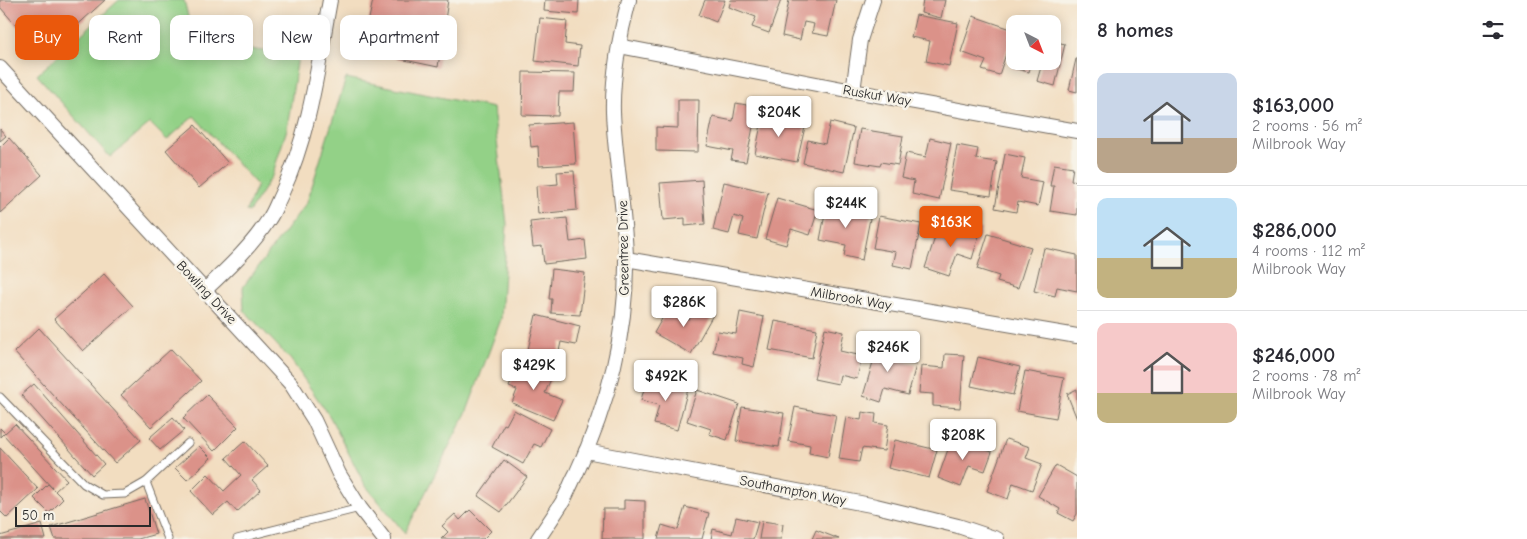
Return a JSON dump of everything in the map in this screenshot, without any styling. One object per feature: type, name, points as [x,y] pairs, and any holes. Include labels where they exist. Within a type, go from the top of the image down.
[{"type":"street","points":[[205,290],[257,236],[270,218],[288,178],[308,117],[330,0]]},
{"type":"street","name":"Greentree Drive","points":[[538,539],[563,501],[586,451],[613,375],[624,306],[626,259],[623,201],[616,155],[613,110],[619,46],[629,0]]},
{"type":"street","points":[[852,91],[860,40],[873,0]]},
{"type":"street","name":"Ruskut Way","points":[[619,46],[852,91],[1077,130]]},
{"type":"street","name":"Bowling Drive","points":[[0,68],[295,390],[314,420],[339,474],[360,508],[384,539]]},
{"type":"street","name":"Milbrook Way","points":[[626,259],[1077,336]]},
{"type":"street","name":"Southampton Way","points":[[586,451],[876,506],[958,526],[997,539]]},
{"type":"lane","points":[[0,397],[84,484],[103,495],[125,494],[146,482],[188,443]]},
{"type":"lane","points":[[146,482],[168,539]]},
{"type":"lane","points":[[237,539],[360,508]]},
{"type":"green space","points":[[119,0],[184,0],[188,15],[170,15],[170,60],[253,60],[253,50],[263,51],[263,60],[297,60],[287,129],[272,176],[249,212],[246,211],[257,185],[194,116],[167,140],[150,123],[110,157],[37,75],[53,60],[79,60],[79,37],[89,27],[89,60],[160,60],[160,15],[103,15]]},
{"type":"green space","points":[[346,78],[493,108],[507,224],[501,319],[467,411],[405,533],[365,485],[330,417],[291,360],[244,310],[243,287],[307,202]]},
{"type":"building","points":[[0,0],[105,0],[79,24],[79,15],[15,15],[15,24],[0,7]]},
{"type":"building","points":[[373,0],[448,0],[446,15],[370,15]]},
{"type":"building","points":[[545,0],[579,0],[578,14],[544,11]]},
{"type":"building","points":[[705,0],[725,0],[716,22],[699,15]]},
{"type":"building","points":[[731,0],[781,0],[769,33],[752,27],[756,17],[729,7]]},
{"type":"building","points":[[789,0],[836,0],[828,36],[812,33],[814,24],[804,22],[800,40],[782,36]]},
{"type":"building","points":[[923,0],[945,0],[941,18],[921,13]]},
{"type":"building","points":[[916,15],[958,23],[949,66],[926,61],[930,41],[911,37]]},
{"type":"building","points":[[973,16],[1006,27],[1006,54],[999,75],[982,70],[986,61],[961,52]]},
{"type":"building","points":[[540,18],[567,21],[565,44],[580,46],[578,66],[535,61]]},
{"type":"building","points":[[1061,43],[1065,44],[1061,61]]},
{"type":"building","points":[[1077,59],[1077,92],[1069,90]]},
{"type":"building","points":[[405,60],[439,60],[438,67]]},
{"type":"building","points":[[1040,70],[1059,70],[1055,86],[1037,81]]},
{"type":"building","points":[[523,72],[575,73],[574,92],[559,92],[558,116],[522,115]]},
{"type":"building","points":[[678,100],[699,100],[698,152],[656,151],[656,127],[678,128]]},
{"type":"building","points":[[736,103],[757,107],[746,162],[731,160],[733,151],[707,146],[713,117],[733,121]]},
{"type":"building","points":[[764,110],[783,114],[782,122],[805,127],[797,162],[755,154]]},
{"type":"building","points":[[573,122],[576,164],[539,166],[538,146],[531,147],[529,125]]},
{"type":"building","points":[[830,122],[854,128],[844,172],[803,163],[808,140],[825,144]]},
{"type":"building","points":[[195,125],[228,163],[199,188],[166,150]]},
{"type":"building","points":[[0,129],[6,136],[0,141]]},
{"type":"building","points":[[860,129],[903,136],[898,165],[881,162],[880,166],[855,162]]},
{"type":"building","points":[[9,138],[42,175],[0,213],[0,147]]},
{"type":"building","points":[[930,138],[951,143],[939,200],[912,194],[914,181],[901,178],[906,153],[926,157]]},
{"type":"building","points":[[957,145],[978,149],[976,159],[997,162],[991,196],[949,190]]},
{"type":"building","points":[[1005,154],[1025,158],[1021,178],[1043,182],[1038,206],[1018,202],[1016,212],[995,208]]},
{"type":"building","points":[[1054,164],[1073,167],[1071,180],[1077,181],[1077,215],[1050,211],[1054,186],[1050,186]]},
{"type":"building","points":[[574,171],[577,210],[538,214],[536,186],[558,184],[557,172]]},
{"type":"building","points":[[702,180],[705,224],[685,226],[685,218],[663,220],[660,183]]},
{"type":"building","points":[[724,182],[768,192],[757,239],[739,235],[743,219],[734,216],[729,234],[713,230]]},
{"type":"building","points":[[777,198],[818,210],[810,235],[791,229],[786,245],[765,239]]},
{"type":"building","points":[[827,204],[871,213],[862,260],[844,256],[846,245],[820,240]]},
{"type":"building","points":[[879,216],[921,224],[912,269],[893,265],[896,252],[873,248]]},
{"type":"building","points":[[567,218],[570,242],[585,240],[587,259],[544,264],[542,246],[533,247],[530,222]]},
{"type":"building","points":[[939,225],[968,235],[971,226],[981,229],[972,259],[957,254],[949,276],[925,268]]},
{"type":"building","points":[[988,234],[1031,247],[1018,288],[997,282],[999,276],[977,269]]},
{"type":"building","points":[[1044,248],[1077,255],[1077,291],[1057,287],[1055,296],[1034,291]]},
{"type":"building","points":[[552,269],[585,273],[580,315],[551,313],[552,299],[549,299]]},
{"type":"building","points":[[104,274],[133,306],[83,351],[54,319]]},
{"type":"building","points":[[697,304],[714,313],[691,354],[654,333],[668,308],[689,319]]},
{"type":"building","points":[[740,312],[764,317],[754,367],[742,364],[743,358],[713,352],[718,331],[736,334]]},
{"type":"building","points":[[536,315],[580,326],[576,345],[561,342],[556,365],[526,358]]},
{"type":"building","points":[[775,321],[817,329],[812,358],[769,350]]},
{"type":"building","points":[[39,328],[141,440],[115,463],[14,352]]},
{"type":"building","points":[[825,328],[844,332],[840,351],[862,356],[857,379],[840,375],[838,384],[814,379]]},
{"type":"building","points":[[880,338],[897,343],[892,358],[916,365],[908,395],[885,389],[881,402],[863,396]]},
{"type":"building","points":[[171,349],[201,381],[151,427],[121,395]]},
{"type":"building","points":[[945,354],[964,355],[960,408],[933,406],[933,394],[919,393],[921,366],[944,368]]},
{"type":"building","points":[[978,357],[1020,367],[1013,395],[971,386]]},
{"type":"building","points":[[519,361],[553,374],[545,393],[562,400],[553,420],[512,403],[517,390],[509,387]]},
{"type":"building","points":[[1025,371],[1064,378],[1056,418],[1017,411]]},
{"type":"building","points":[[647,378],[688,389],[677,430],[654,424],[659,405],[641,400]]},
{"type":"building","points":[[34,384],[104,464],[92,475],[21,395]]},
{"type":"building","points":[[1077,389],[1077,419],[1067,394]]},
{"type":"building","points":[[697,390],[739,404],[727,440],[709,434],[711,429],[687,421]]},
{"type":"building","points":[[207,395],[238,427],[214,451],[183,418]]},
{"type":"building","points":[[742,407],[784,413],[779,447],[736,441]]},
{"type":"building","points":[[795,407],[836,415],[828,457],[809,453],[810,445],[788,441]]},
{"type":"building","points":[[514,410],[550,429],[541,447],[534,444],[523,464],[492,447]]},
{"type":"building","points":[[862,412],[876,414],[875,423],[888,425],[884,451],[862,448],[859,462],[839,459],[846,417],[861,420]]},
{"type":"building","points":[[173,417],[184,430],[160,450],[149,438]]},
{"type":"building","points":[[15,424],[67,480],[55,491],[63,499],[49,513],[34,498],[48,484],[54,490],[3,434],[0,437],[0,428],[5,433]]},
{"type":"building","points":[[952,438],[992,452],[985,471],[969,466],[961,487],[938,478]]},
{"type":"building","points":[[1006,439],[1030,447],[1026,458],[1042,464],[1032,490],[1013,483],[1008,499],[987,491]]},
{"type":"building","points":[[895,440],[937,450],[929,478],[888,468]]},
{"type":"building","points":[[245,441],[268,466],[252,480],[261,490],[237,512],[228,502],[213,515],[191,491],[208,474],[224,491],[241,475],[226,458]]},
{"type":"building","points":[[199,446],[211,458],[187,480],[175,468]]},
{"type":"building","points":[[0,448],[38,489],[7,518],[0,511]]},
{"type":"building","points":[[504,460],[527,477],[501,512],[478,496]]},
{"type":"building","points":[[1056,465],[1077,477],[1077,514],[1073,521],[1058,513],[1060,509],[1038,496]]},
{"type":"building","points":[[145,499],[156,534],[138,539],[55,539],[51,527]]},
{"type":"building","points":[[624,500],[645,501],[645,539],[602,539],[603,509],[624,509]]},
{"type":"building","points":[[685,507],[709,513],[702,539],[658,539],[662,525],[678,530]]},
{"type":"building","points":[[470,510],[491,531],[483,539],[441,539],[448,532],[442,526],[455,514],[460,520]]},
{"type":"building","points":[[736,517],[758,522],[753,539],[711,539],[713,529],[732,534]]},
{"type":"building","points":[[762,521],[783,524],[781,539],[759,539]]},
{"type":"building","points":[[42,524],[46,539],[0,539],[0,536]]},
{"type":"building","points":[[816,530],[839,539],[812,539]]}]
